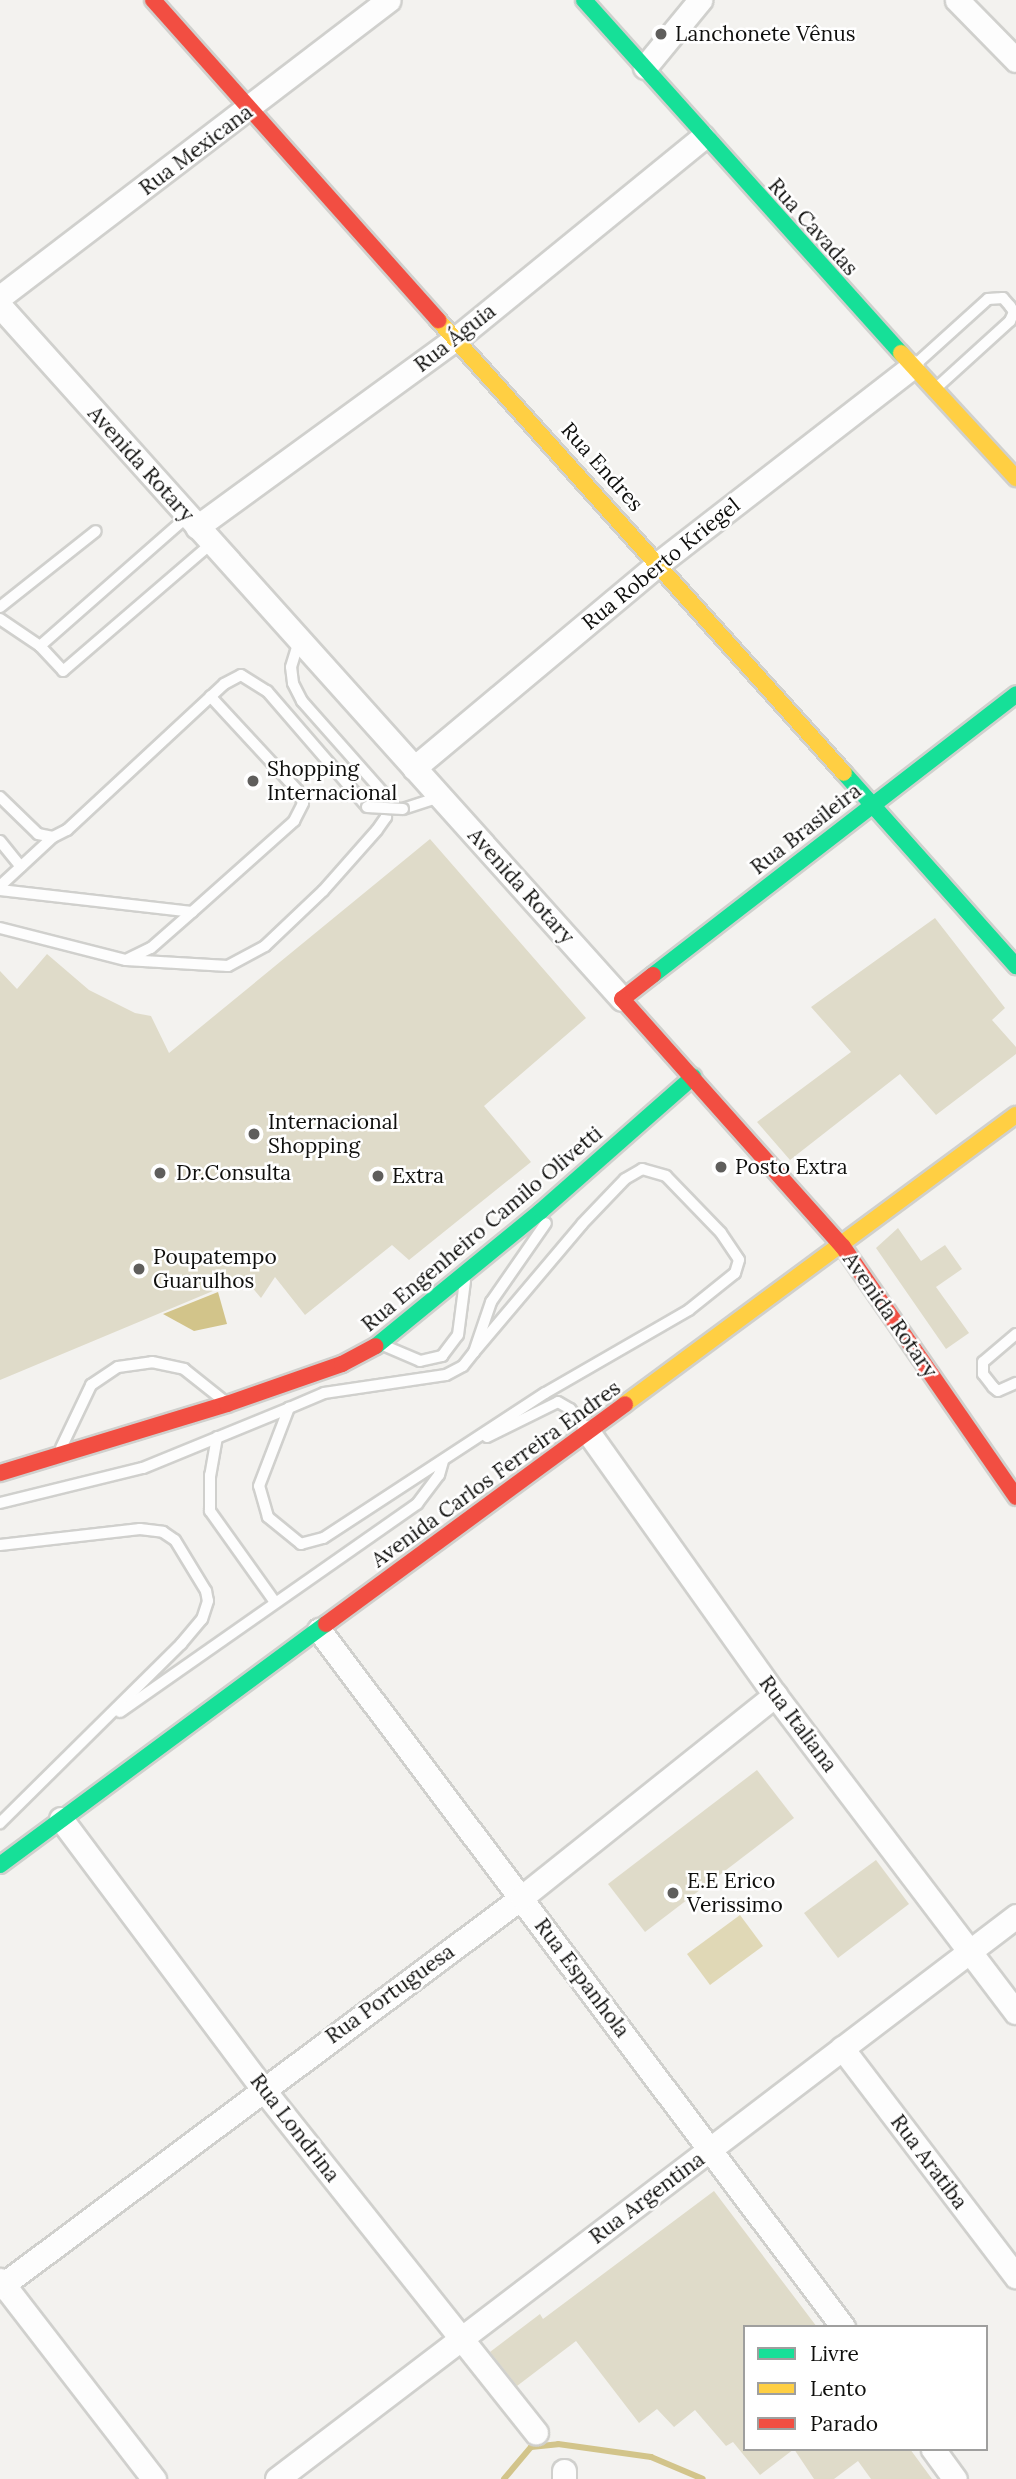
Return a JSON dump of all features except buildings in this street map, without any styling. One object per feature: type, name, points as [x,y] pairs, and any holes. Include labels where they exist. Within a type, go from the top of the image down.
[{"type":"street","name":"Rua Endres","points":[[153,0],[874,802],[1016,966]]},
{"type":"street","name":"Rua Mexicana","points":[[0,297],[250,110],[389,0]]},
{"type":"street","name":"Rua Cavadas","points":[[584,0],[645,66],[702,136],[1016,478]]},
{"type":"street","points":[[645,66],[700,0]]},
{"type":"street","points":[[957,0],[1016,60]]},
{"type":"street","name":"Rua Águia","points":[[199,529],[458,337],[702,136]]},
{"type":"street","name":"Avenida Rotary","points":[[0,306],[843,1247],[1008,1478],[1016,1497]]},
{"type":"street","name":"Rua Roberto Kriegel","points":[[414,768],[659,563],[912,367]]},
{"type":"street","name":"Rua Brasileira","points":[[622,999],[1016,694]]},
{"type":"street","name":"Rua Engenheiro Camilo Olivetti","points":[[0,1473],[57,1458],[228,1404],[342,1364],[380,1344],[465,1275],[693,1077]]},
{"type":"street","name":"Avenida Carlos Ferreira Endres","points":[[0,1865],[843,1247],[1016,1115]]},
{"type":"street","name":"Rua Italiana","points":[[588,1432],[775,1695],[1016,2012]]},
{"type":"street","name":"Rua Espanhola","points":[[319,1630],[712,2148],[842,2325]]},
{"type":"street","name":"Rua Portuguesa","points":[[1,2284],[522,1897],[775,1695]]},
{"type":"street","name":"Rua Londrina","points":[[61,1819],[262,2088],[460,2341],[536,2432]]},
{"type":"street","name":"Rua Argentina","points":[[277,2479],[1016,1916]]},
{"type":"street","name":"Rua Aratiba","points":[[842,2048],[1016,2276]]},
{"type":"street","points":[[1,2284],[154,2479]]},
{"type":"street","points":[[935,2451],[956,2479]]},
{"type":"lane","points":[[912,367],[988,299],[1003,299],[1010,306],[1014,312],[1010,321],[934,390]]},
{"type":"lane","points":[[40,646],[199,529]]},
{"type":"lane","points":[[0,619],[40,646],[64,671],[199,529]]},
{"type":"lane","points":[[0,607],[96,531]]},
{"type":"lane","points":[[0,928],[126,960],[204,968],[244,961],[323,891],[386,817],[386,796],[374,778],[302,701],[293,683],[293,654],[299,640]]},
{"type":"lane","points":[[0,888],[53,837],[67,830],[210,696],[241,675],[254,680],[367,807],[403,809],[441,797]]},
{"type":"lane","points":[[126,960],[151,948],[192,912],[294,821],[303,803],[298,791],[210,696]]},
{"type":"lane","points":[[0,797],[37,834],[53,837]]},
{"type":"lane","points":[[0,841],[21,867]]},
{"type":"lane","points":[[0,888],[192,912]]},
{"type":"lane","points":[[0,1503],[143,1468],[324,1393],[446,1376],[474,1352],[616,1188],[625,1179],[651,1168],[699,1208],[739,1260],[735,1273],[714,1291],[323,1538],[301,1544],[268,1517],[261,1503],[260,1486],[289,1408]]},
{"type":"lane","points":[[474,1352],[491,1302],[578,1178]]},
{"type":"lane","points":[[380,1344],[420,1361],[442,1356],[458,1335],[465,1275]]},
{"type":"lane","points":[[1016,1334],[983,1362],[983,1374],[999,1391],[1016,1383]]},
{"type":"lane","points":[[57,1458],[90,1385],[117,1367],[152,1362],[184,1369],[228,1404]]},
{"type":"lane","points":[[475,1441],[558,1402],[570,1409],[588,1432]]},
{"type":"lane","points":[[217,1437],[210,1475],[211,1511],[275,1602]]},
{"type":"lane","points":[[98,1727],[417,1504],[439,1475],[443,1461]]},
{"type":"lane","points":[[0,1545],[151,1529],[175,1540],[206,1591],[206,1609],[193,1630],[16,1810],[0,1823]]},
{"type":"lane","points":[[0,1814],[16,1810]]},
{"type":"shaded area","points":[[218,1292],[227,1324],[194,1331],[163,1314]]},
{"type":"shaded area","points":[[740,1915],[763,1946],[710,1985],[687,1954]]},
{"type":"waterway","points":[[504,2479],[531,2447],[558,2444],[651,2457],[703,2479]]},
{"type":"traffic: fast","points":[[584,0],[901,353]]},
{"type":"traffic: fast","points":[[653,975],[1016,694]]},
{"type":"traffic: fast","points":[[844,773],[1016,966]]},
{"type":"traffic: fast","points":[[376,1346],[541,1211],[693,1077]]},
{"type":"traffic: fast","points":[[0,1865],[326,1624]]},
{"type":"traffic: slow","points":[[438,320],[844,773]]},
{"type":"traffic: slow","points":[[901,353],[1016,478]]},
{"type":"traffic: slow","points":[[625,1404],[1016,1115]]},
{"type":"traffic: jam","points":[[153,0],[438,320]]},
{"type":"traffic: jam","points":[[653,975],[622,999],[843,1247],[1016,1497]]},
{"type":"traffic: jam","points":[[0,1473],[227,1404],[342,1364],[376,1346]]},
{"type":"traffic: jam","points":[[326,1624],[625,1404]]},
{"type":"place","name":"Lanchonete Vênus","points":[[661,34]]},
{"type":"place","name":"Shopping Internacional","points":[[253,781]]},
{"type":"place","name":"Internacional Shopping","points":[[254,1134]]},
{"type":"place","name":"Posto Extra","points":[[721,1167]]},
{"type":"place","name":"Dr.Consulta","points":[[160,1173]]},
{"type":"place","name":"Extra","points":[[378,1176]]},
{"type":"place","name":"Poupatempo Guarulhos","points":[[139,1269]]},
{"type":"place","name":"E.E Erico Verissimo","points":[[673,1893]]}]
